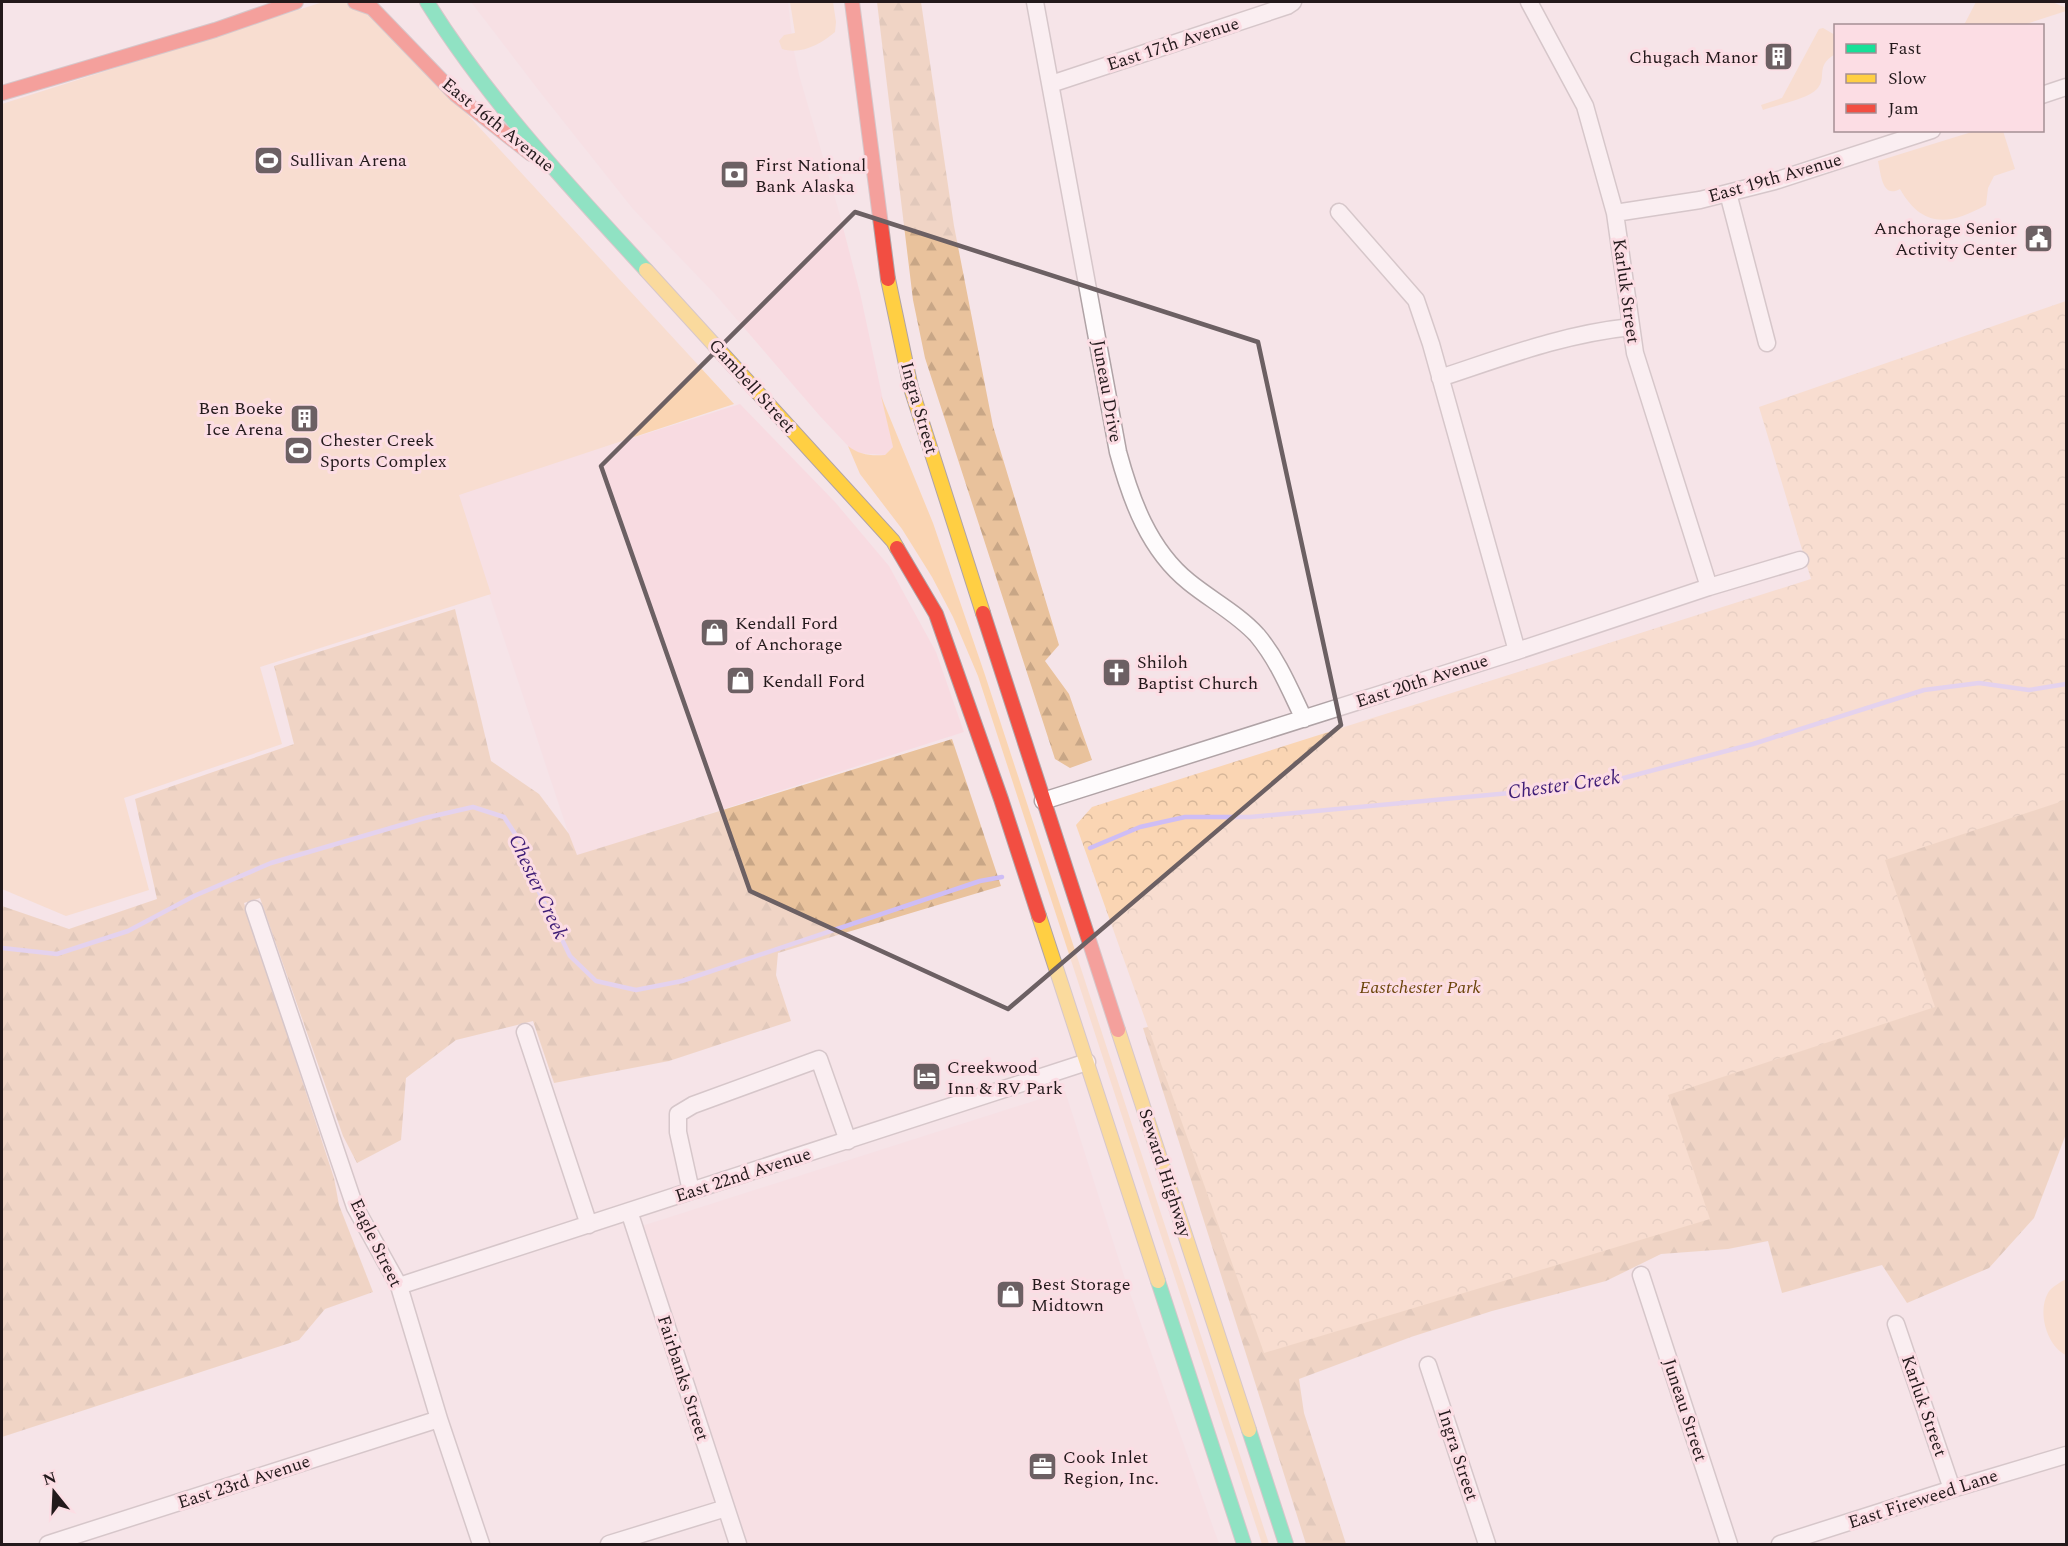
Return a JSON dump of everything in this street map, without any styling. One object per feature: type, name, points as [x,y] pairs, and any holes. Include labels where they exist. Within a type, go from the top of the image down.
[{"type":"main road","points":[[2,93],[215,30],[296,2]]},
{"type":"main road","name":"East 16th Avenue","points":[[355,2],[372,8],[456,95],[562,178]]},
{"type":"main road","name":"Gambell Street","points":[[427,2],[445,31],[490,92],[562,178],[893,541],[936,614],[1005,813],[1087,1062]]},
{"type":"main road","name":"Ingra Street","points":[[852,2],[891,302],[911,388],[1043,801]]},
{"type":"main road","points":[[67,73],[128,42],[149,35]]},
{"type":"main road","name":"Seward Highway","points":[[1043,801],[1286,1545]]},
{"type":"main road","points":[[1087,1062],[1244,1545]]},
{"type":"main road","points":[[1275,1510],[1292,1545]]},
{"type":"street","name":"Juneau Drive","points":[[1035,2],[1118,452],[1129,495],[1156,547],[1187,581],[1257,635],[1279,667],[1304,718]]},
{"type":"street","name":"East 17th Avenue","points":[[1051,84],[1287,6],[1293,2]]},
{"type":"street","name":"Karluk Street","points":[[1529,2],[1585,106],[1615,213],[1635,353],[1709,587]]},
{"type":"street","points":[[2044,95],[2067,87]]},
{"type":"street","name":"East 19th Avenue","points":[[1615,213],[1700,200],[1775,181],[1926,132]]},
{"type":"street","points":[[1728,193],[1767,344]]},
{"type":"street","points":[[1339,213],[1416,300],[1517,651]]},
{"type":"street","points":[[1440,378],[1539,345],[1594,331],[1631,327]]},
{"type":"street","name":"East 20th Avenue","points":[[1043,801],[1517,651],[1709,587],[1800,560]]},
{"type":"street","name":"Eagle Street","points":[[254,909],[355,1207],[399,1287],[439,1419],[481,1545]]},
{"type":"street","points":[[525,1032],[589,1225]]},
{"type":"street","points":[[691,1191],[678,1132],[678,1114],[693,1105],[819,1059],[848,1141]]},
{"type":"street","name":"East 22nd Avenue","points":[[399,1287],[1087,1062]]},
{"type":"street","name":"Fairbanks Street","points":[[629,1211],[738,1545]]},
{"type":"street","name":"Juneau Street","points":[[1641,1275],[1729,1545]]},
{"type":"street","name":"Karluk Street","points":[[1896,1324],[1952,1489]]},
{"type":"street","name":"Ingra Street","points":[[1428,1365],[1487,1545]]},
{"type":"street","name":"East 23rd Avenue","points":[[48,1545],[439,1419]]},
{"type":"street","name":"East Fireweed Lane","points":[[1780,1545],[1952,1489],[2067,1455]]},
{"type":"street","points":[[609,1545],[726,1508]]},
{"type":"highlighted area","points":[[855,212],[1258,342],[1341,725],[1008,1009],[750,891],[601,466]]},
{"type":"shaded area","points":[[471,2],[788,2],[799,75],[860,293],[893,447],[885,455],[857,453],[819,415],[714,293],[633,209]]},
{"type":"shaded area","name":"Kendall Ford of Anchorage","points":[[740,404],[835,502],[889,566],[936,652],[964,732],[576,856],[456,494]]},
{"type":"shaded area","points":[[1065,1091],[1125,1279],[1219,1544],[747,1544],[642,1226]]},
{"type":"green space","name":"Chester Creek Sports Complex","points":[[323,2],[364,2],[734,404],[459,495],[491,594],[260,667],[282,744],[124,798],[149,890],[66,916],[2,889],[2,104]]},
{"type":"green space","points":[[790,2],[833,2],[835,32],[810,47],[796,51],[782,49],[779,41],[784,35],[795,33]]},
{"type":"green space","points":[[877,2],[921,2],[954,226],[993,426],[1059,645],[1045,661],[1069,694],[1092,760],[1070,768],[1055,759],[925,358],[913,300]]},
{"type":"green space","points":[[1976,2],[2052,2],[2066,6],[2066,11],[2026,24],[1965,24]]},
{"type":"green space","points":[[1823,28],[1834,34],[1834,55],[1825,63],[1820,85],[1813,93],[1763,110],[1761,105],[1782,98],[1819,29]]},
{"type":"green space","points":[[1972,132],[2003,132],[2015,169],[1994,176],[1988,188],[1986,205],[1961,217],[1938,219],[1928,217],[1918,211],[1900,189],[1889,191],[1883,184],[1878,161]]},
{"type":"green space","name":"Eastchester Park","points":[[2066,301],[2066,800],[1885,860],[1935,1007],[1668,1095],[1710,1219],[1264,1353],[1076,825],[1092,807],[1811,579],[1759,407]]},
{"type":"green space","points":[[881,396],[933,523],[985,675],[1269,1544],[1262,1544],[978,676],[953,617],[932,577],[902,529],[860,474],[848,446],[861,453],[875,455],[885,455],[893,447]]},
{"type":"green space","points":[[455,609],[491,761],[539,794],[569,834],[577,855],[952,739],[1001,886],[778,953],[776,975],[791,1021],[669,1061],[554,1083],[533,1021],[456,1040],[406,1078],[401,1140],[357,1163],[343,1136],[260,898],[244,903],[334,1178],[339,1205],[373,1292],[325,1309],[299,1340],[2,1437],[2,906],[69,929],[157,899],[135,799],[294,744],[274,666]]},
{"type":"green space","points":[[2066,711],[2066,1134],[2034,1218],[1989,1268],[1907,1303],[1882,1265],[1782,1293],[1768,1241],[1728,1249],[1661,1254],[1606,1281],[1492,1311],[1411,1337],[1299,1379],[1304,1413],[1346,1544],[1306,1544],[1143,1028],[1167,1023],[1566,986]]},
{"type":"green space","points":[[2066,1279],[2066,1355],[2059,1351],[2049,1336],[2044,1319],[2044,1309],[2049,1291]]},
{"type":"waterway","name":"Chester Creek","points":[[1090,848],[1140,827],[1185,817],[1250,817],[1597,785],[1753,744],[1924,690],[1979,683],[2029,690],[2066,684]]},
{"type":"waterway","name":"Chester Creek","points":[[2,948],[57,954],[128,931],[194,896],[271,863],[425,818],[473,807],[504,817],[521,843],[538,890],[570,956],[596,981],[636,990],[682,981],[980,881],[1002,877]]},
{"type":"traffic: fast","points":[[427,2],[476,73],[530,141],[646,270]]},
{"type":"traffic: fast","points":[[1158,1281],[1244,1544]]},
{"type":"traffic: fast","points":[[1249,1430],[1286,1544]]},
{"type":"traffic: slow","points":[[646,270],[897,548]]},
{"type":"traffic: slow","points":[[888,279],[911,388],[983,613]]},
{"type":"traffic: slow","points":[[1039,916],[1158,1281]]},
{"type":"traffic: slow","points":[[1118,1030],[1249,1430]]},
{"type":"traffic: jam","points":[[2,93],[215,30],[296,2]]},
{"type":"traffic: jam","points":[[355,2],[372,8],[456,95],[531,154]]},
{"type":"traffic: jam","points":[[852,2],[888,279]]},
{"type":"traffic: jam","points":[[897,548],[936,614],[1001,799],[1039,916]]},
{"type":"traffic: jam","points":[[983,613],[1118,1030]]},
{"type":"place","name":"Chugach Manor","points":[[1779,57]]},
{"type":"place","name":"Sullivan Arena","points":[[269,160]]},
{"type":"place","name":"First National Bank Alaska","points":[[734,175]]},
{"type":"place","name":"Anchorage Senior Activity Center","points":[[2038,238]]},
{"type":"place","name":"Ben Boeke Ice Arena","points":[[304,418]]},
{"type":"place","name":"Chester Creek Sports Complex","points":[[299,450]]},
{"type":"place","name":"Kendall Ford of Anchorage","points":[[714,633]]},
{"type":"place","name":"Shiloh Baptist Church","points":[[1116,672]]},
{"type":"place","name":"Kendall Ford","points":[[741,681]]},
{"type":"place","name":"Creekwood Inn & RV Park","points":[[926,1077]]},
{"type":"place","name":"Best Storage Midtown","points":[[1010,1294]]},
{"type":"place","name":"Cook Inlet Region, Inc.","points":[[1042,1467]]}]
